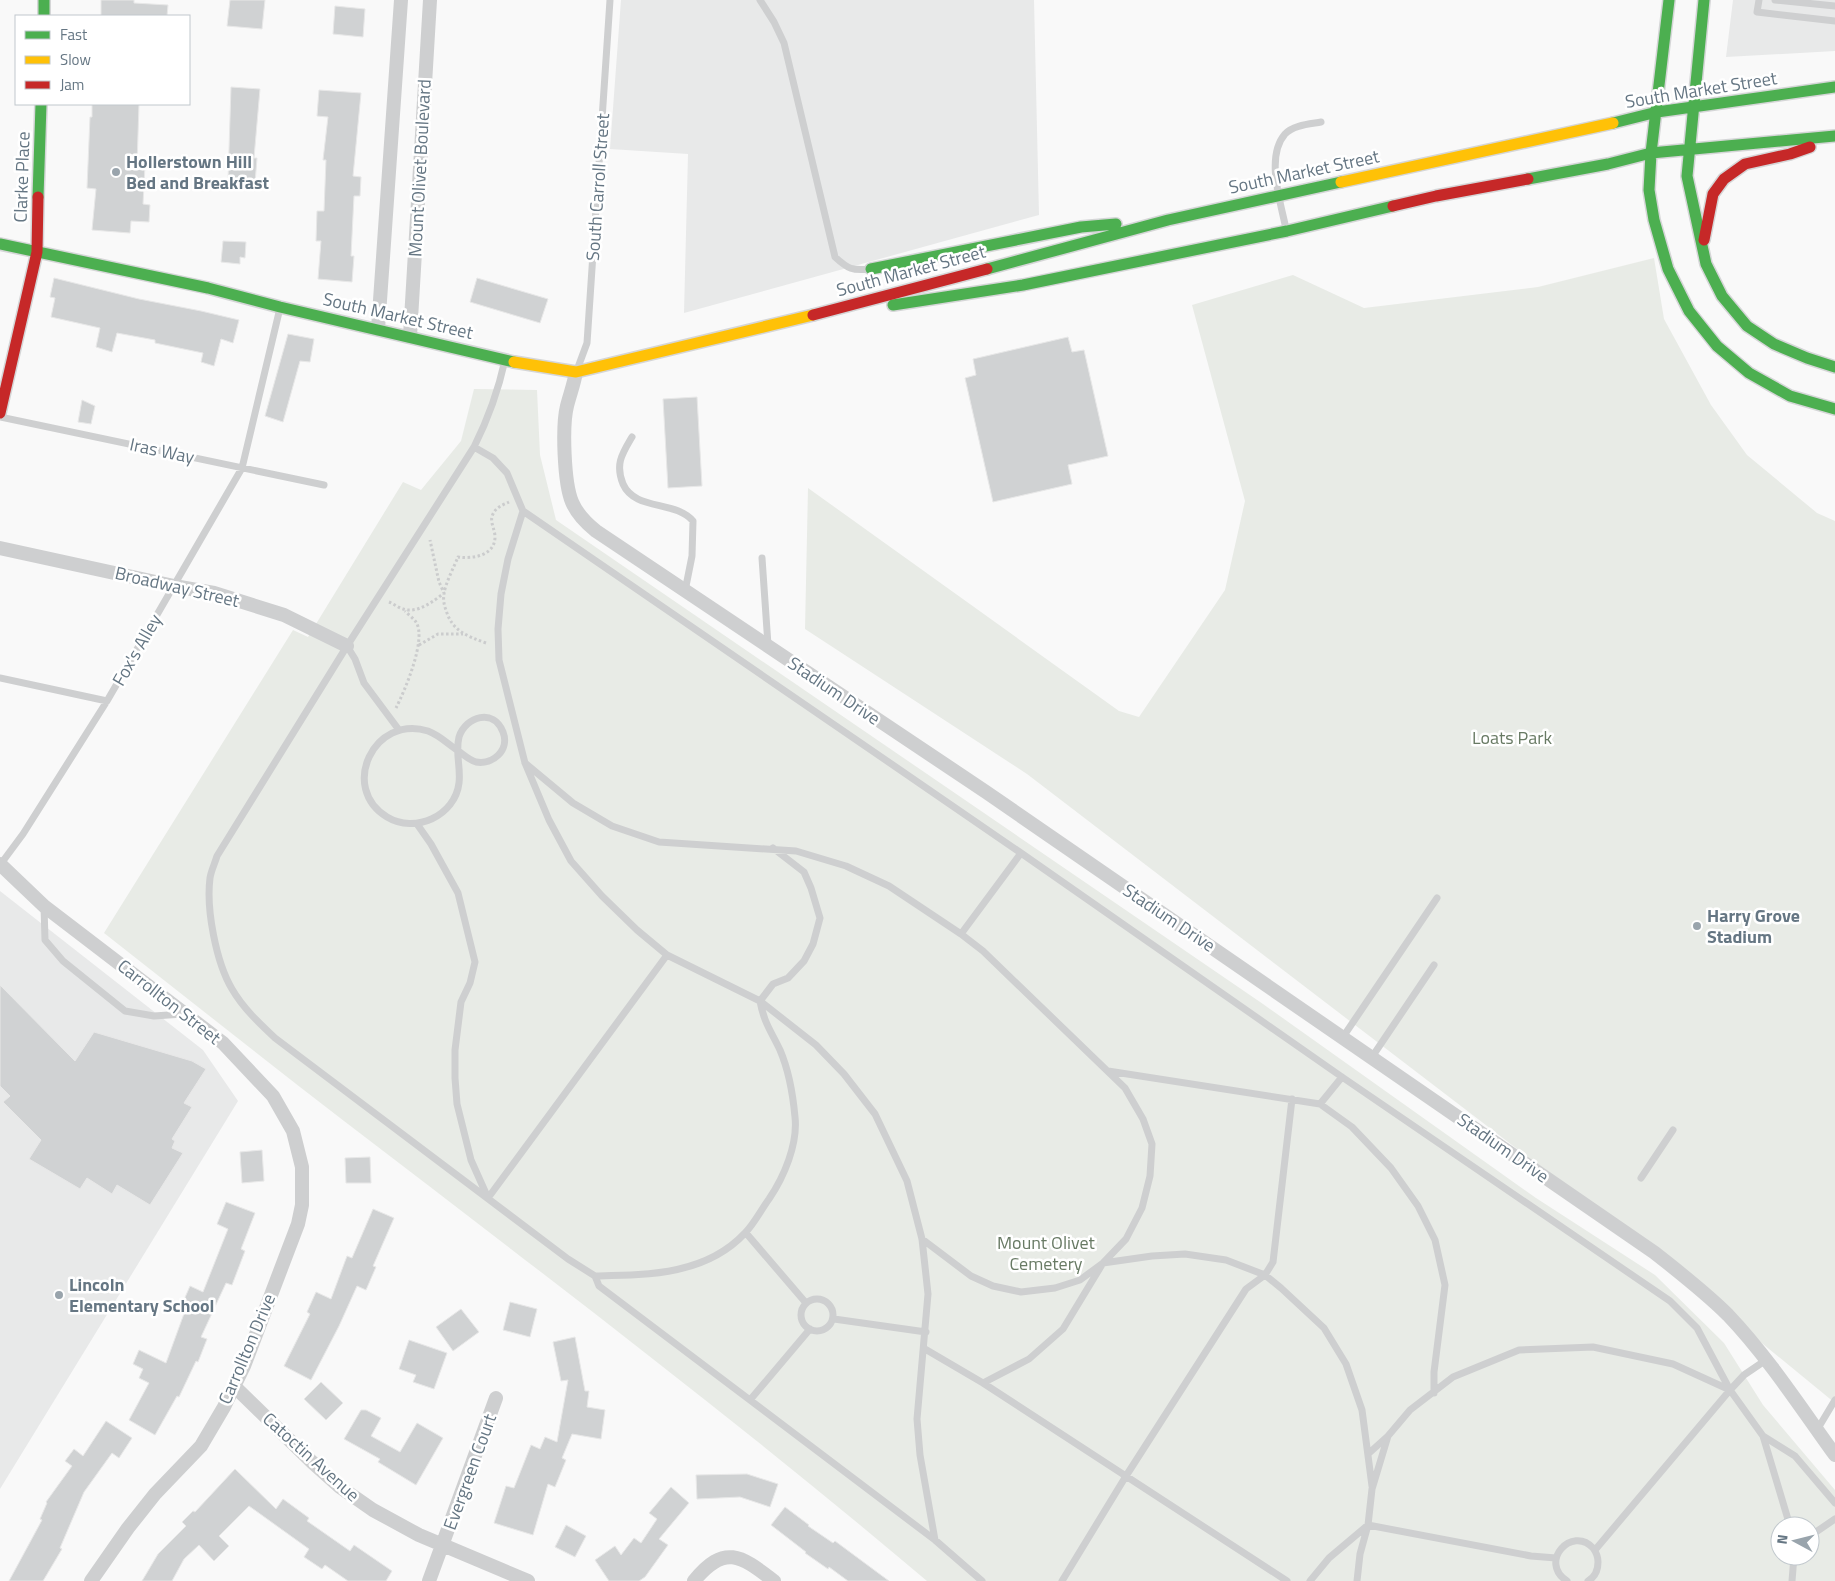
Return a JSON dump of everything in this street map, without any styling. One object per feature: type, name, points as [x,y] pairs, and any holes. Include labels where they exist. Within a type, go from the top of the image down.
[{"type":"main road","points":[[44,0],[44,15]]},
{"type":"main road","points":[[1669,0],[1649,190],[1654,220],[1668,270],[1689,311],[1717,346],[1749,373],[1790,396],[1835,409]]},
{"type":"main road","points":[[1704,0],[1692,106],[1687,176],[1706,264],[1722,296],[1747,326],[1774,344],[1835,367]]},
{"type":"main road","name":"South Market Street","points":[[0,244],[208,288],[280,307],[410,336],[505,360],[576,372],[787,322],[1168,220],[1657,112],[1835,87]]},
{"type":"main road","name":"Clarke Place","points":[[0,412],[37,252],[41,105]]},
{"type":"main road","points":[[1702,252],[1706,221],[1713,194],[1724,179],[1745,164],[1790,154],[1835,137]]},
{"type":"main road","name":"South Market Street","points":[[787,322],[1023,285],[1287,232],[1436,196],[1608,164],[1652,153],[1835,137]]},
{"type":"main road","points":[[871,269],[1081,227],[1168,220]]},
{"type":"street","name":"Mount Olivet Boulevard","points":[[378,329],[401,0]]},
{"type":"street","name":"Mount Olivet Boulevard","points":[[410,336],[430,0]]},
{"type":"street","name":"Stadium Drive","points":[[576,372],[573,391],[567,407],[565,471],[571,501],[584,521],[768,648],[986,792],[1655,1253],[1700,1289],[1729,1316],[1766,1360],[1835,1455]]},
{"type":"street","name":"Broadway Street","points":[[0,548],[214,594],[284,615],[347,646]]},
{"type":"street","name":"Carrollton Street","points":[[0,864],[44,906],[223,1043],[273,1096],[293,1131],[302,1167]]},
{"type":"street","name":"Carrollton Drive","points":[[91,1581],[128,1528],[155,1494],[201,1446],[235,1387],[298,1224],[302,1205],[302,1167]]},
{"type":"street","name":"Catoctin Avenue","points":[[235,1387],[340,1487],[398,1524],[443,1546],[528,1581]]},
{"type":"street","name":"Evergreen Court","points":[[429,1581],[496,1398]]},
{"type":"street","points":[[694,1581],[714,1561],[733,1557],[752,1564],[774,1581]]},
{"type":"lane","name":"South Carroll Street","points":[[576,372],[588,343],[610,0]]},
{"type":"lane","points":[[760,0],[774,22],[784,43],[835,256],[846,267],[854,270],[871,269]]},
{"type":"lane","points":[[1758,0],[1757,12],[1835,20]]},
{"type":"lane","points":[[1775,0],[1835,6]]},
{"type":"lane","points":[[1287,232],[1274,169],[1277,150],[1285,134],[1301,126],[1322,122]]},
{"type":"lane","name":"Fox's Alley","points":[[0,864],[23,834],[107,701],[242,468],[280,307]]},
{"type":"lane","points":[[505,360],[499,389],[490,414],[474,446],[378,596],[217,856],[210,877],[210,904],[220,960],[232,988],[249,1014],[274,1038],[568,1259],[595,1276],[651,1275],[696,1265],[726,1248],[746,1233],[780,1184],[791,1153],[796,1119],[791,1087],[780,1052],[763,1018],[760,1001],[773,984],[788,978],[804,961],[813,944],[820,918],[812,888],[804,872],[772,848]]},
{"type":"lane","name":"Iras Way","points":[[0,417],[324,485]]},
{"type":"lane","points":[[632,437],[620,457],[619,467],[625,489],[635,498],[686,513],[692,521],[692,556],[684,591]]},
{"type":"lane","points":[[474,446],[493,458],[507,473],[523,511],[1021,853],[1342,1077],[1670,1301],[1697,1328],[1730,1390],[1763,1436],[1787,1516]]},
{"type":"lane","points":[[523,511],[508,559],[501,594],[498,629],[499,660],[524,763],[549,820],[571,861],[602,896],[637,930],[667,955],[760,1001],[816,1044],[844,1074],[875,1114],[907,1181],[922,1239],[928,1294],[925,1350],[917,1419],[920,1455],[935,1540]]},
{"type":"lane","points":[[762,558],[768,648]]},
{"type":"lane","points":[[347,646],[355,659],[364,683],[399,730]]},
{"type":"lane","points":[[0,678],[107,701]]},
{"type":"lane","points":[[399,730],[385,737],[374,748],[366,762],[364,777],[367,793],[375,807],[387,817],[401,823],[417,824],[432,820],[445,811],[454,798],[459,783],[457,750],[464,727],[471,720],[480,717],[491,719],[499,725],[504,733],[505,744],[501,753],[493,760],[484,763],[474,761],[457,750],[430,732],[415,728],[399,730]]},
{"type":"lane","points":[[504,733],[518,735]]},
{"type":"lane","points":[[524,763],[573,803],[612,826],[659,842],[796,851],[846,866],[889,886],[961,934],[982,951],[1124,1088],[1143,1119],[1152,1144],[1150,1176],[1142,1208],[1126,1239],[1103,1263],[1080,1280],[1055,1288],[1021,1292],[993,1286],[970,1276],[922,1239]]},
{"type":"lane","points":[[417,824],[431,844],[458,893],[476,962],[461,1002],[455,1050],[455,1078],[457,1104],[471,1160],[488,1198]]},
{"type":"lane","points":[[961,934],[1021,853]]},
{"type":"lane","points":[[1343,1037],[1437,898]]},
{"type":"lane","points":[[44,906],[45,940],[63,962],[125,1010],[154,1016],[185,1014]]},
{"type":"lane","points":[[488,1198],[667,955]]},
{"type":"lane","points":[[1372,1057],[1434,965]]},
{"type":"lane","points":[[1108,1071],[1320,1104],[1352,1127],[1391,1168],[1418,1206],[1435,1240],[1445,1285],[1434,1372],[1434,1393]]},
{"type":"lane","points":[[1320,1104],[1342,1077]]},
{"type":"lane","points":[[1062,1581],[1126,1476],[1246,1289],[1264,1275],[1273,1262],[1292,1099]]},
{"type":"lane","points":[[1641,1178],[1673,1130]]},
{"type":"lane","points":[[746,1233],[806,1303]]},
{"type":"lane","points":[[1103,1263],[1152,1256],[1185,1254],[1226,1260],[1264,1275],[1281,1288],[1324,1328],[1346,1364],[1362,1410],[1372,1489]]},
{"type":"lane","points":[[983,1382],[1029,1359],[1063,1329],[1103,1263]]},
{"type":"lane","points":[[595,1276],[599,1286],[935,1540],[982,1581]]},
{"type":"lane","points":[[813,1298],[822,1298],[829,1303],[833,1310],[834,1319],[822,1331],[813,1331],[801,1319],[801,1310],[813,1298]]},
{"type":"lane","points":[[834,1319],[926,1332]]},
{"type":"lane","points":[[750,1400],[810,1329]]},
{"type":"lane","points":[[1368,1454],[1388,1436],[1410,1410],[1453,1377],[1519,1350],[1593,1347],[1673,1364],[1730,1390]]},
{"type":"lane","points":[[925,1350],[983,1382],[1287,1581]]},
{"type":"lane","points":[[1595,1550],[1730,1390],[1744,1375],[1766,1360]]},
{"type":"lane","points":[[1817,1430],[1835,1400]]},
{"type":"lane","points":[[1356,1581],[1360,1554],[1368,1525],[1372,1489],[1388,1436]]},
{"type":"lane","points":[[1763,1436],[1795,1456],[1835,1503]]},
{"type":"lane","points":[[1820,1529],[1835,1519]]},
{"type":"lane","points":[[1368,1525],[1556,1561]]},
{"type":"lane","points":[[1310,1581],[1329,1558],[1368,1525]]},
{"type":"lane","points":[[1567,1581],[1558,1572],[1556,1561],[1560,1550],[1566,1544],[1573,1541],[1581,1541],[1589,1544],[1595,1550],[1598,1558],[1596,1573],[1588,1581]]},
{"type":"lane","points":[[1792,1581],[1793,1566]]},
{"type":"path","points":[[499,648],[463,634],[456,629],[447,614],[444,604],[444,593],[458,557],[479,557],[488,552],[494,544],[495,536],[491,521],[492,514],[498,507],[518,499]]},
{"type":"path","points":[[426,522],[439,582],[444,593]]},
{"type":"path","points":[[404,610],[412,610],[431,604],[444,593]]},
{"type":"path","points":[[378,596],[404,610],[417,623],[419,645],[404,692],[390,719]]},
{"type":"path","points":[[419,645],[438,634],[463,634]]},
{"type":"shaded area","points":[[621,0],[1034,0],[1039,215],[684,313],[688,154],[610,149]]},
{"type":"shaded area","points":[[1733,0],[1835,0],[1835,51],[1726,57]]},
{"type":"shaded area","name":"Lincoln Elementary School","points":[[0,891],[203,1050],[238,1101],[0,1489]]},
{"type":"green space","name":"Loats Park","points":[[1654,258],[1664,319],[1711,405],[1747,455],[1817,513],[1835,521],[1835,1403],[1636,1240],[1027,774],[805,629],[808,488],[1119,711],[1139,717],[1225,590],[1245,501],[1192,305],[1293,275],[1364,308],[1538,287]]},
{"type":"green space","name":"Mount Olivet Cemetery","points":[[474,389],[537,390],[540,455],[556,520],[1263,1004],[1536,1198],[1655,1275],[1724,1343],[1763,1405],[1835,1490],[1835,1581],[927,1581],[856,1521],[711,1405],[104,933],[293,630],[308,637],[403,482],[421,490],[461,441]]},
{"type":"building","points":[[101,0],[134,0],[134,3],[168,5],[167,15],[101,15]]},
{"type":"building","points":[[230,0],[265,0],[262,29],[227,26]]},
{"type":"building","points":[[335,6],[365,9],[363,37],[333,34]]},
{"type":"building","points":[[231,87],[260,89],[254,158],[257,158],[255,183],[228,181]]},
{"type":"building","points":[[319,90],[361,93],[353,176],[361,177],[360,196],[354,196],[351,256],[354,256],[352,282],[318,279],[321,241],[316,241],[317,211],[324,211],[326,160],[323,160],[328,117],[317,116]]},
{"type":"building","points":[[92,105],[139,105],[137,165],[145,165],[143,204],[150,205],[149,222],[131,221],[130,233],[92,230],[96,189],[87,188],[90,117],[92,117]]},
{"type":"building","points":[[223,241],[246,242],[245,258],[240,257],[240,264],[221,262]]},
{"type":"building","points":[[54,278],[139,299],[239,320],[233,343],[221,339],[214,366],[201,362],[203,353],[155,343],[155,340],[117,333],[112,352],[96,347],[100,328],[51,317],[55,298],[50,297]]},
{"type":"building","points":[[477,278],[548,299],[540,323],[470,302]]},
{"type":"building","points":[[288,334],[314,339],[310,362],[300,361],[283,422],[265,416]]},
{"type":"building","points":[[1068,337],[1072,352],[1084,350],[1108,456],[1068,465],[1072,484],[993,502],[965,378],[976,375],[973,359]]},
{"type":"building","points":[[697,397],[702,486],[668,488],[663,399]]},
{"type":"building","points":[[82,400],[95,406],[91,424],[78,422]]},
{"type":"building","points":[[0,985],[75,1061],[94,1032],[192,1061],[206,1069],[184,1103],[192,1107],[172,1139],[175,1141],[172,1148],[183,1153],[150,1205],[117,1185],[112,1194],[87,1178],[80,1189],[29,1159],[41,1140],[3,1102],[10,1096],[0,1086]]},
{"type":"building","points":[[262,1150],[264,1181],[242,1183],[240,1152]]},
{"type":"building","points":[[370,1157],[371,1183],[346,1183],[345,1158]]},
{"type":"building","points":[[226,1202],[255,1213],[241,1249],[245,1251],[232,1285],[226,1283],[201,1337],[207,1339],[198,1362],[196,1361],[179,1397],[177,1396],[155,1435],[129,1420],[149,1383],[139,1378],[143,1369],[133,1364],[139,1350],[166,1363],[185,1311],[180,1309],[190,1286],[203,1292],[228,1229],[217,1224]]},
{"type":"building","points":[[373,1209],[394,1218],[373,1266],[376,1267],[366,1290],[357,1286],[311,1380],[284,1366],[310,1314],[307,1312],[316,1292],[331,1299],[347,1256],[352,1258]]},
{"type":"building","points":[[510,1302],[537,1309],[530,1337],[503,1330]]},
{"type":"building","points":[[461,1309],[479,1332],[453,1351],[436,1327]]},
{"type":"building","points":[[575,1337],[585,1391],[589,1391],[587,1407],[605,1410],[601,1439],[572,1434],[562,1458],[566,1460],[555,1487],[548,1484],[533,1535],[494,1523],[506,1486],[514,1488],[531,1445],[540,1449],[545,1437],[557,1442],[568,1380],[561,1381],[553,1342]]},
{"type":"building","points":[[409,1340],[447,1353],[434,1389],[413,1382],[416,1375],[399,1369]]},
{"type":"building","points":[[321,1382],[343,1403],[326,1420],[304,1399]]},
{"type":"building","points":[[361,1410],[366,1410],[381,1418],[371,1436],[400,1452],[417,1423],[443,1438],[416,1485],[378,1462],[380,1459],[344,1439]]},
{"type":"building","points":[[106,1421],[132,1438],[119,1458],[112,1453],[84,1492],[60,1548],[62,1549],[43,1581],[9,1581],[42,1520],[40,1519],[46,1502],[72,1466],[65,1461],[74,1449],[83,1456]]},
{"type":"building","points":[[235,1469],[276,1509],[283,1499],[309,1518],[307,1521],[350,1551],[354,1545],[392,1571],[386,1581],[348,1581],[325,1565],[322,1569],[304,1557],[309,1549],[249,1506],[219,1536],[229,1546],[214,1561],[199,1545],[184,1559],[172,1581],[142,1581],[158,1554],[186,1526],[182,1522],[193,1511],[195,1512]]},
{"type":"building","points":[[747,1474],[778,1484],[770,1507],[740,1497],[697,1499],[696,1475]]},
{"type":"building","points":[[671,1487],[689,1503],[659,1539],[668,1545],[645,1577],[639,1581],[609,1581],[595,1560],[615,1546],[621,1555],[634,1538],[641,1543],[657,1519],[649,1513]]},
{"type":"building","points":[[785,1507],[808,1526],[833,1543],[835,1541],[889,1581],[848,1581],[805,1553],[771,1525]]},
{"type":"building","points":[[566,1525],[586,1536],[575,1557],[555,1547]]},
{"type":"traffic: fast","points":[[44,0],[44,15]]},
{"type":"traffic: fast","points":[[1669,0],[1651,153],[1649,190],[1654,220],[1668,269],[1689,311],[1717,346],[1749,373],[1790,396],[1835,409]]},
{"type":"traffic: fast","points":[[1704,0],[1687,176],[1706,264],[1722,296],[1747,326],[1774,344],[1835,367]]},
{"type":"traffic: fast","points":[[1613,123],[1657,112],[1835,87]]},
{"type":"traffic: fast","points":[[38,197],[41,105]]},
{"type":"traffic: fast","points":[[1528,179],[1608,164],[1651,153],[1835,136]]},
{"type":"traffic: fast","points":[[987,269],[1168,220],[1341,182]]},
{"type":"traffic: fast","points":[[893,305],[1023,285],[1287,231],[1393,206]]},
{"type":"traffic: fast","points":[[871,269],[1081,227],[1116,224]]},
{"type":"traffic: fast","points":[[0,244],[208,288],[280,307],[514,362]]},
{"type":"traffic: slow","points":[[1341,182],[1613,123]]},
{"type":"traffic: slow","points":[[514,362],[576,372],[813,315]]},
{"type":"traffic: jam","points":[[1704,240],[1713,194],[1724,179],[1745,164],[1790,154],[1810,147]]},
{"type":"traffic: jam","points":[[1393,206],[1528,179]]},
{"type":"traffic: jam","points":[[0,413],[37,252],[38,197]]},
{"type":"traffic: jam","points":[[813,315],[987,269]]},
{"type":"place","name":"Hollerstown Hill Bed and Breakfast","points":[[116,172]]},
{"type":"place","name":"Harry Grove Stadium","points":[[1697,926]]},
{"type":"place","name":"Lincoln Elementary School","points":[[59,1295]]}]
